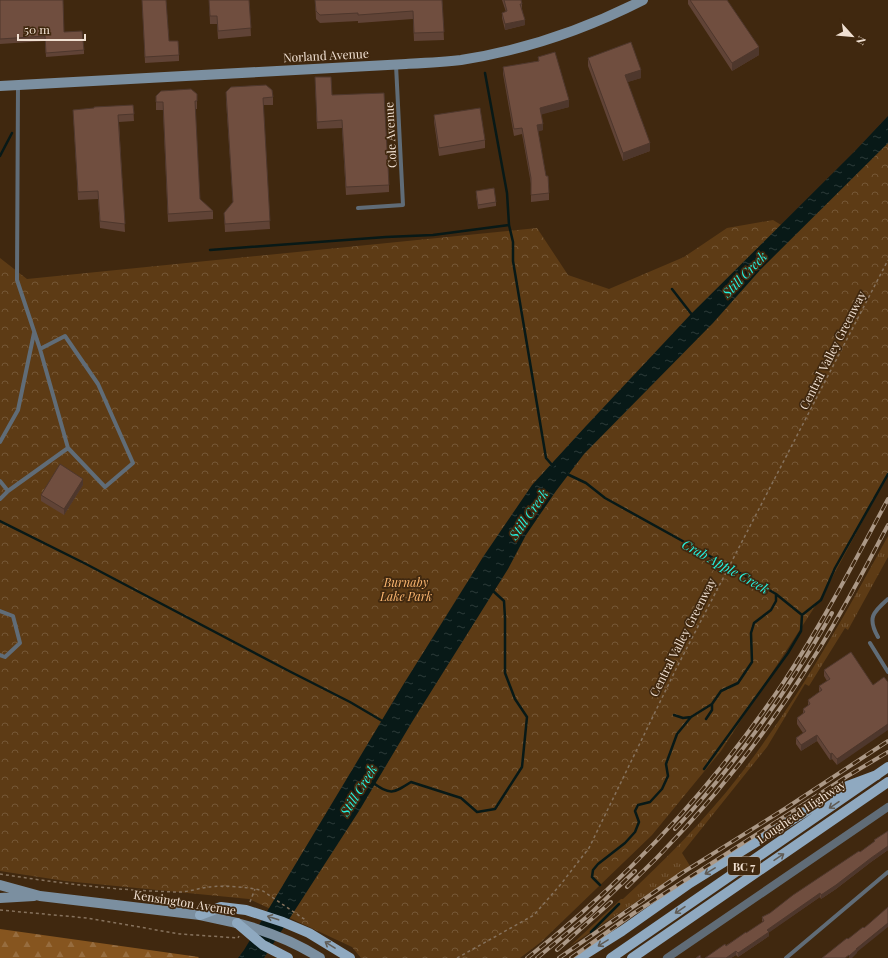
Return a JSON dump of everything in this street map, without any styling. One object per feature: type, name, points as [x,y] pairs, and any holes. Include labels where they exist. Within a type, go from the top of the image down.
[{"type":"main road","name":"Lougheed Highway","points":[[611,958],[888,768]]},
{"type":"main road","points":[[579,958],[622,931],[690,883],[845,787],[877,775]]},
{"type":"main road","name":"Lougheed Highway","points":[[632,958],[888,782]]},
{"type":"main road","points":[[200,916],[221,907],[246,910],[283,922],[309,933],[350,958]]},
{"type":"main road","points":[[239,927],[263,945],[288,958]]},
{"type":"street","name":"Norland Avenue","points":[[0,86],[460,60],[527,46],[583,28],[643,0]]},
{"type":"street","points":[[667,958],[888,807]]},
{"type":"street","name":"Kensington Avenue","points":[[0,885],[40,896],[200,916],[239,927],[262,930],[283,937],[320,958]]},
{"type":"street","name":"Kensington Avenue","points":[[0,898],[40,896]]},
{"type":"lane","name":"Cole Avenue","points":[[358,208],[403,205],[396,64]]},
{"type":"lane","points":[[18,86],[17,280],[40,349],[68,448],[105,487],[133,463],[98,384],[65,336],[40,349]]},
{"type":"lane","points":[[0,442],[18,410],[34,333]]},
{"type":"lane","points":[[0,499],[8,491],[68,448]]},
{"type":"lane","points":[[0,481],[8,491]]},
{"type":"lane","points":[[878,637],[872,627],[872,618],[878,608],[888,599]]},
{"type":"lane","points":[[0,611],[13,616],[20,643],[5,657],[0,655]]},
{"type":"lane","points":[[870,643],[888,672]]},
{"type":"lane","points":[[786,958],[888,872]]},
{"type":"path","name":"Central Valley Greenway","points":[[457,958],[534,915],[589,848],[677,667],[888,260]]},
{"type":"path","points":[[0,874],[62,884],[141,890],[181,892],[210,887],[255,888],[302,917]]},
{"type":"path","points":[[250,903],[255,888]]},
{"type":"path","points":[[0,910],[87,918],[196,936],[238,938],[239,927]]},
{"type":"green space","name":"Burnaby Lake Park","points":[[888,130],[888,474],[825,591],[721,751],[652,835],[541,942],[520,958],[361,958],[352,947],[249,899],[65,881],[0,871],[0,258],[27,279],[537,228],[568,275],[609,289],[684,257],[727,228],[773,220],[791,231]]},
{"type":"green space","points":[[888,536],[888,557],[848,630],[845,628],[809,686],[805,684],[767,747],[682,853],[690,866],[570,946],[621,899],[623,899],[668,855],[698,825],[726,793],[760,748],[800,689],[854,598]]},
{"type":"green space","points":[[0,929],[199,957],[0,958]]},
{"type":"water","name":"Still Creek","points":[[888,116],[888,143],[761,269],[713,323],[584,454],[556,491],[526,535],[508,569],[412,722],[359,811],[264,958],[238,958],[403,685],[483,557],[532,485],[691,314],[855,151]]},
{"type":"building","points":[[0,0],[63,0],[64,32],[82,31],[84,50],[46,53],[45,36],[0,39]]},
{"type":"building","points":[[142,0],[166,0],[169,41],[178,41],[179,55],[145,57]]},
{"type":"building","points":[[209,0],[249,0],[251,28],[218,31],[217,16],[210,16]]},
{"type":"building","points":[[315,0],[442,0],[444,32],[414,33],[413,11],[358,15],[358,13],[320,15],[316,11]]},
{"type":"building","points":[[504,0],[521,0],[522,4],[520,4],[525,20],[505,24],[502,13],[507,11]]},
{"type":"building","points":[[690,0],[727,0],[759,47],[732,63]]},
{"type":"building","points":[[631,42],[641,70],[625,75],[650,143],[623,153],[588,58]]},
{"type":"building","points":[[555,52],[569,100],[540,108],[543,124],[537,125],[546,176],[548,176],[549,193],[531,195],[531,178],[522,128],[514,129],[503,67],[539,61],[538,57]]},
{"type":"building","points":[[315,77],[331,77],[332,95],[384,93],[389,185],[346,187],[342,120],[317,122]]},
{"type":"building","points":[[266,85],[272,90],[273,97],[263,98],[270,221],[225,224],[224,213],[233,202],[226,92],[231,87]]},
{"type":"building","points":[[191,89],[197,94],[197,101],[195,101],[200,199],[213,211],[168,214],[163,102],[156,102],[156,96],[161,91]]},
{"type":"building","points":[[133,105],[134,114],[118,115],[125,224],[100,221],[98,191],[78,192],[73,110],[94,107]]},
{"type":"building","points":[[480,108],[485,140],[439,148],[434,115]]},
{"type":"building","points":[[494,188],[496,202],[478,205],[476,191]]},
{"type":"building","points":[[60,464],[83,479],[64,509],[41,495]]},
{"type":"building","points":[[851,652],[873,685],[884,677],[888,682],[888,724],[837,759],[832,753],[830,754],[817,735],[801,745],[796,738],[806,731],[797,718],[805,712],[803,709],[810,704],[808,700],[822,690],[819,686],[830,679],[824,670]]},
{"type":"building","points":[[888,831],[888,846],[836,885],[821,895],[820,893],[767,930],[769,932],[738,953],[736,951],[726,958],[705,958],[725,944],[726,946],[764,921],[762,917],[859,851],[860,852]]},
{"type":"building","points":[[888,907],[888,923],[849,956],[845,958],[822,958],[847,938],[848,939],[863,927],[864,928]]},
{"type":"waterway","points":[[485,73],[507,193],[509,225],[513,242],[513,261],[546,458],[553,466]]},
{"type":"waterway","points":[[0,156],[12,133]]},
{"type":"waterway","points":[[210,250],[433,235],[509,225]]},
{"type":"waterway","points":[[672,289],[693,316]]},
{"type":"waterway","name":"Crab Apple Creek","points":[[567,474],[586,483],[605,498],[776,594],[776,601],[771,610],[754,623],[751,633],[752,662],[738,683],[721,691],[712,704],[691,717],[677,734],[666,764],[668,776],[662,789],[650,802],[638,805],[635,811],[639,822],[635,832],[625,843],[598,864],[593,870],[592,877],[600,885]]},
{"type":"waterway","points":[[704,769],[788,653],[801,631],[802,615],[821,600],[835,568],[888,474]]},
{"type":"waterway","points":[[0,521],[86,564],[350,702],[384,722]]},
{"type":"waterway","name":"Still Creek","points":[[372,782],[388,791],[396,791],[411,782],[461,798],[477,812],[495,809],[522,767],[527,717],[515,699],[505,673],[504,601],[492,590]]},
{"type":"waterway","points":[[776,594],[802,615]]},
{"type":"waterway","points":[[706,719],[712,710],[712,704]]},
{"type":"waterway","points":[[674,715],[683,718],[691,717]]},
{"type":"waterway","name":"Crab Apple Creek","points":[[591,932],[619,904]]},
{"type":"railway","points":[[527,958],[564,928],[633,865],[666,831],[727,759],[756,722],[797,661],[838,592],[888,499]]},
{"type":"railway","points":[[627,887],[654,861],[704,806],[728,778],[773,719],[834,625],[888,525]]},
{"type":"railway","points":[[675,829],[719,779],[760,726],[797,671],[832,613]]},
{"type":"railway","points":[[559,958],[682,873],[786,808],[888,741]]},
{"type":"railway","points":[[571,958],[634,913],[846,777],[888,752]]},
{"type":"railway","points":[[537,958],[589,915],[635,871]]},
{"type":"railway","points":[[557,950],[611,902]]}]
